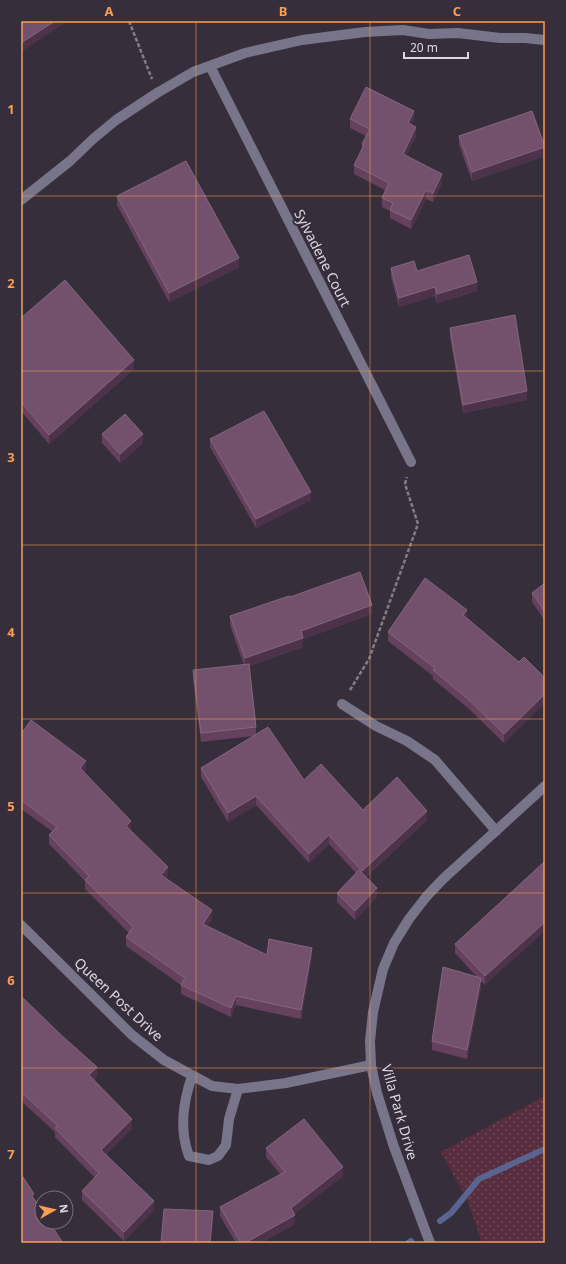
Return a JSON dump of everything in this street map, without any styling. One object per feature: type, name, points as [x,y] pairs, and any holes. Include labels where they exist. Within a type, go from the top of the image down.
[{"type":"street","points":[[21,200],[70,161],[116,120],[157,93],[194,72],[245,53],[302,40],[365,32],[403,30],[429,34],[458,33],[500,38],[545,40]]},
{"type":"street","name":"Sylvadene Court","points":[[209,67],[212,70],[411,462]]},
{"type":"street","points":[[342,704],[376,726],[407,741],[435,760],[496,831]]},
{"type":"street","name":"Villa Park Drive","points":[[430,1243],[394,1147],[377,1093],[371,1065],[370,1041],[373,1012],[383,969],[394,943],[409,919],[426,897],[443,879],[545,786]]},
{"type":"street","name":"Queen Post Drive","points":[[21,925],[132,1035],[164,1060],[212,1086],[238,1089],[286,1083],[371,1065]]},
{"type":"street","points":[[192,1076],[183,1109],[182,1128],[184,1144],[189,1156],[209,1160],[218,1156],[226,1145],[229,1119],[238,1089]]},
{"type":"path","points":[[129,21],[157,93]]},
{"type":"path","points":[[342,704],[370,660],[418,524],[406,484],[411,462]]},
{"type":"shaded area","points":[[545,1096],[545,1243],[482,1243],[468,1201],[441,1152]]},
{"type":"building","points":[[21,21],[55,21],[21,43]]},
{"type":"building","points":[[366,87],[414,111],[408,123],[416,127],[403,154],[442,174],[433,193],[426,190],[411,220],[390,210],[393,203],[382,198],[389,183],[354,165],[364,145],[362,144],[370,129],[350,119]]},
{"type":"building","points":[[532,111],[545,147],[472,172],[459,136]]},
{"type":"building","points":[[186,161],[239,258],[169,293],[117,196]]},
{"type":"building","points":[[469,255],[477,282],[437,294],[435,287],[399,298],[391,268],[414,261],[417,271]]},
{"type":"building","points":[[65,280],[134,360],[49,435],[21,402],[21,318]]},
{"type":"building","points":[[515,315],[527,391],[463,405],[450,328]]},
{"type":"building","points":[[264,411],[311,492],[256,519],[210,439]]},
{"type":"building","points":[[125,414],[143,434],[120,454],[102,434]]},
{"type":"building","points":[[360,572],[372,605],[301,631],[303,638],[245,658],[230,616],[289,596],[290,597]]},
{"type":"building","points":[[425,578],[467,610],[463,615],[519,662],[524,657],[545,678],[545,694],[504,734],[469,700],[433,670],[435,668],[388,632]]},
{"type":"building","points":[[545,583],[545,612],[532,593]]},
{"type":"building","points":[[249,664],[256,727],[201,733],[193,670]]},
{"type":"building","points":[[31,720],[86,761],[80,768],[131,821],[126,826],[168,867],[161,875],[212,910],[203,924],[267,955],[269,939],[312,948],[301,1010],[236,996],[231,1008],[181,985],[185,978],[126,937],[133,927],[85,880],[89,876],[49,835],[57,827],[21,800],[21,734]]},
{"type":"building","points":[[268,727],[304,780],[321,764],[363,810],[397,777],[427,811],[362,871],[329,835],[309,854],[256,796],[228,813],[201,768]]},
{"type":"building","points":[[545,861],[545,922],[485,976],[455,944]]},
{"type":"building","points":[[359,870],[377,888],[355,911],[337,893]]},
{"type":"building","points":[[443,967],[481,978],[467,1050],[432,1041]]},
{"type":"building","points":[[21,996],[97,1067],[89,1075],[132,1119],[101,1150],[154,1201],[124,1232],[82,1191],[99,1173],[55,1128],[58,1126],[21,1092]]},
{"type":"building","points":[[304,1119],[343,1167],[291,1208],[295,1215],[245,1243],[241,1243],[220,1207],[285,1172],[266,1148]]},
{"type":"building","points":[[21,1174],[34,1194],[32,1196],[34,1199],[34,1230],[54,1230],[63,1243],[21,1243]]},
{"type":"building","points":[[164,1209],[213,1211],[210,1243],[161,1243]]},
{"type":"waterway","points":[[440,1221],[451,1213],[479,1179],[545,1149]]}]
